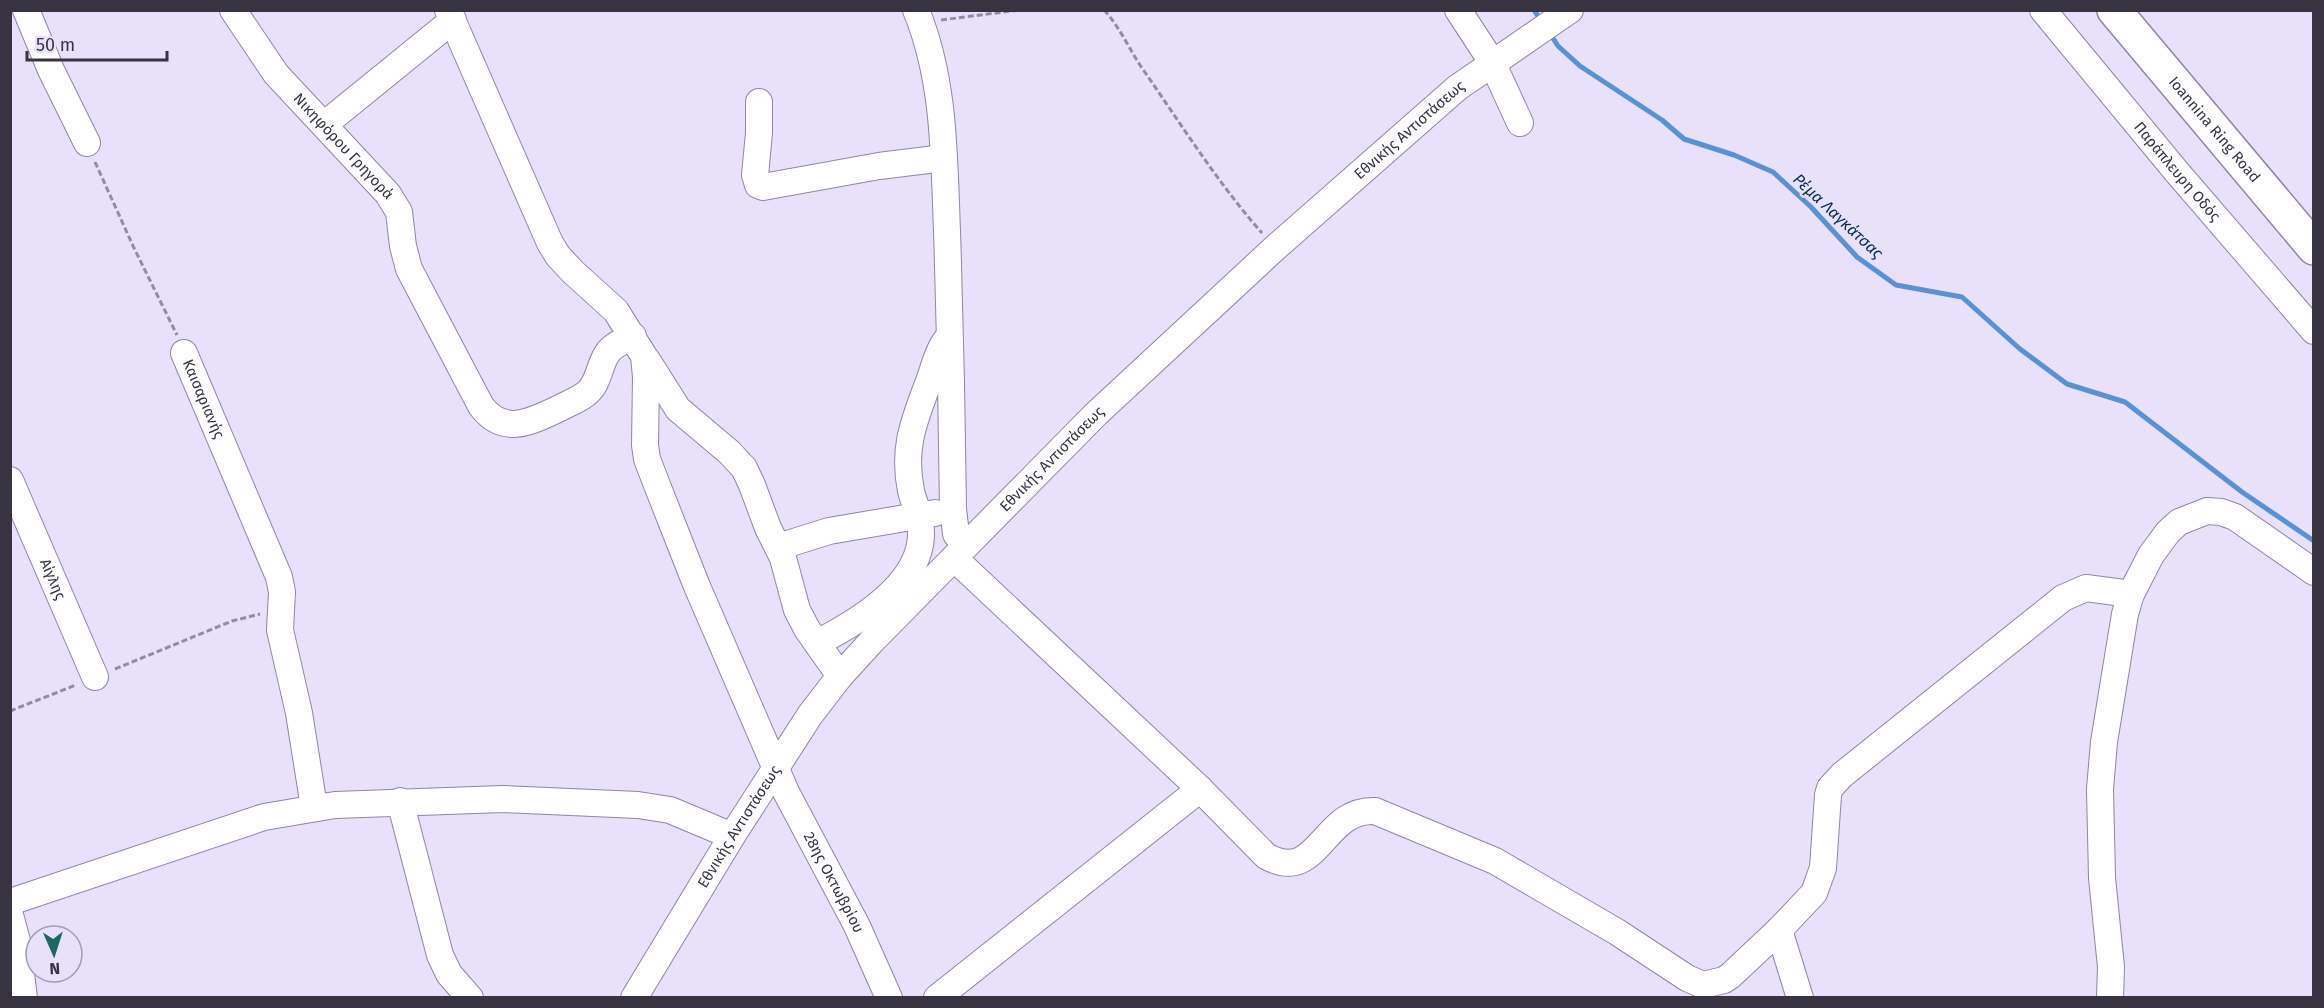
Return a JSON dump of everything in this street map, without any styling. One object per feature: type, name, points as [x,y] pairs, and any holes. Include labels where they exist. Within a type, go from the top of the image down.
[{"type":"highway","name":"Ioannina Ring Road","points":[[2114,10],[2313,248]]},
{"type":"street","points":[[26,10],[51,70],[87,143]]},
{"type":"street","name":"Νικηφόρου Γρηγορά","points":[[233,10],[272,68],[378,181],[398,208],[403,246],[409,269],[481,406],[495,420],[511,424],[532,420],[586,394],[596,381],[609,350],[638,346]]},
{"type":"street","points":[[1458,10],[1492,62],[1520,123]]},
{"type":"street","name":"Παράπλευρη Οδός","points":[[2043,10],[2176,171],[2313,331]]},
{"type":"street","points":[[325,124],[450,15],[550,243],[558,256],[573,272],[616,311],[678,409],[729,452],[744,468],[785,565],[797,610],[840,676]]},
{"type":"street","name":"Εθνικής Αντιστάσεως","points":[[634,998],[776,767],[810,715],[840,676],[1095,414],[1275,248],[1437,104],[1492,62],[1564,15]]},
{"type":"street","points":[[919,17],[938,91],[944,158],[951,334],[953,509],[960,552],[1266,856],[1279,864],[1302,861],[1338,823],[1350,814],[1364,810],[1385,814],[1495,861],[1617,932],[1696,983],[1703,985],[1724,980],[1808,901],[1820,879],[1823,868],[1828,795],[1830,788],[1842,775],[2063,598],[2086,588],[2131,594]]},
{"type":"street","points":[[759,102],[759,133],[754,176],[758,185],[763,187],[879,166],[944,158]]},
{"type":"street","points":[[817,643],[862,617],[905,577],[913,565],[920,544],[921,529],[910,486],[908,442],[913,421],[936,360],[951,334]]},
{"type":"street","name":"28ης Οκτωβρίου","points":[[638,346],[647,459],[696,584],[799,819],[857,926],[889,998]]},
{"type":"street","name":"Καισαριανής","points":[[184,353],[276,568],[281,585],[280,630],[299,713],[314,807]]},
{"type":"street","name":"Αίγλης","points":[[10,480],[95,676]]},
{"type":"street","points":[[778,547],[829,531],[953,509]]},
{"type":"street","points":[[2110,998],[2111,967],[2101,860],[2101,769],[2121,630],[2131,594],[2151,555],[2168,532],[2179,522],[2207,511],[2221,512],[2235,517],[2313,572]]},
{"type":"street","points":[[937,998],[1200,789]]},
{"type":"street","points":[[10,902],[234,826],[264,817],[314,807],[400,801],[503,799],[638,805],[670,810],[732,836]]},
{"type":"street","points":[[400,801],[440,955],[449,974],[470,998]]},
{"type":"street","points":[[10,915],[17,941],[24,998]]},
{"type":"street","points":[[1779,930],[1800,998]]},
{"type":"path","points":[[919,17],[1020,10]]},
{"type":"path","points":[[1104,10],[1220,182],[1275,248]]},
{"type":"path","name":"Καισαριανής","points":[[87,143],[184,353]]},
{"type":"path","points":[[10,711],[232,621],[280,611]]},
{"type":"waterway","name":"Ρέμα Λαγκάτσας","points":[[1534,10],[1542,22]]},
{"type":"waterway","name":"Ρέμα Λαγκάτσας","points":[[1549,32],[1558,46],[1580,66],[1662,120],[1684,139],[1734,155],[1773,172],[1811,207],[1857,257],[1896,285],[1962,297],[2020,349],[2067,384],[2125,402],[2242,492],[2314,541]]}]
